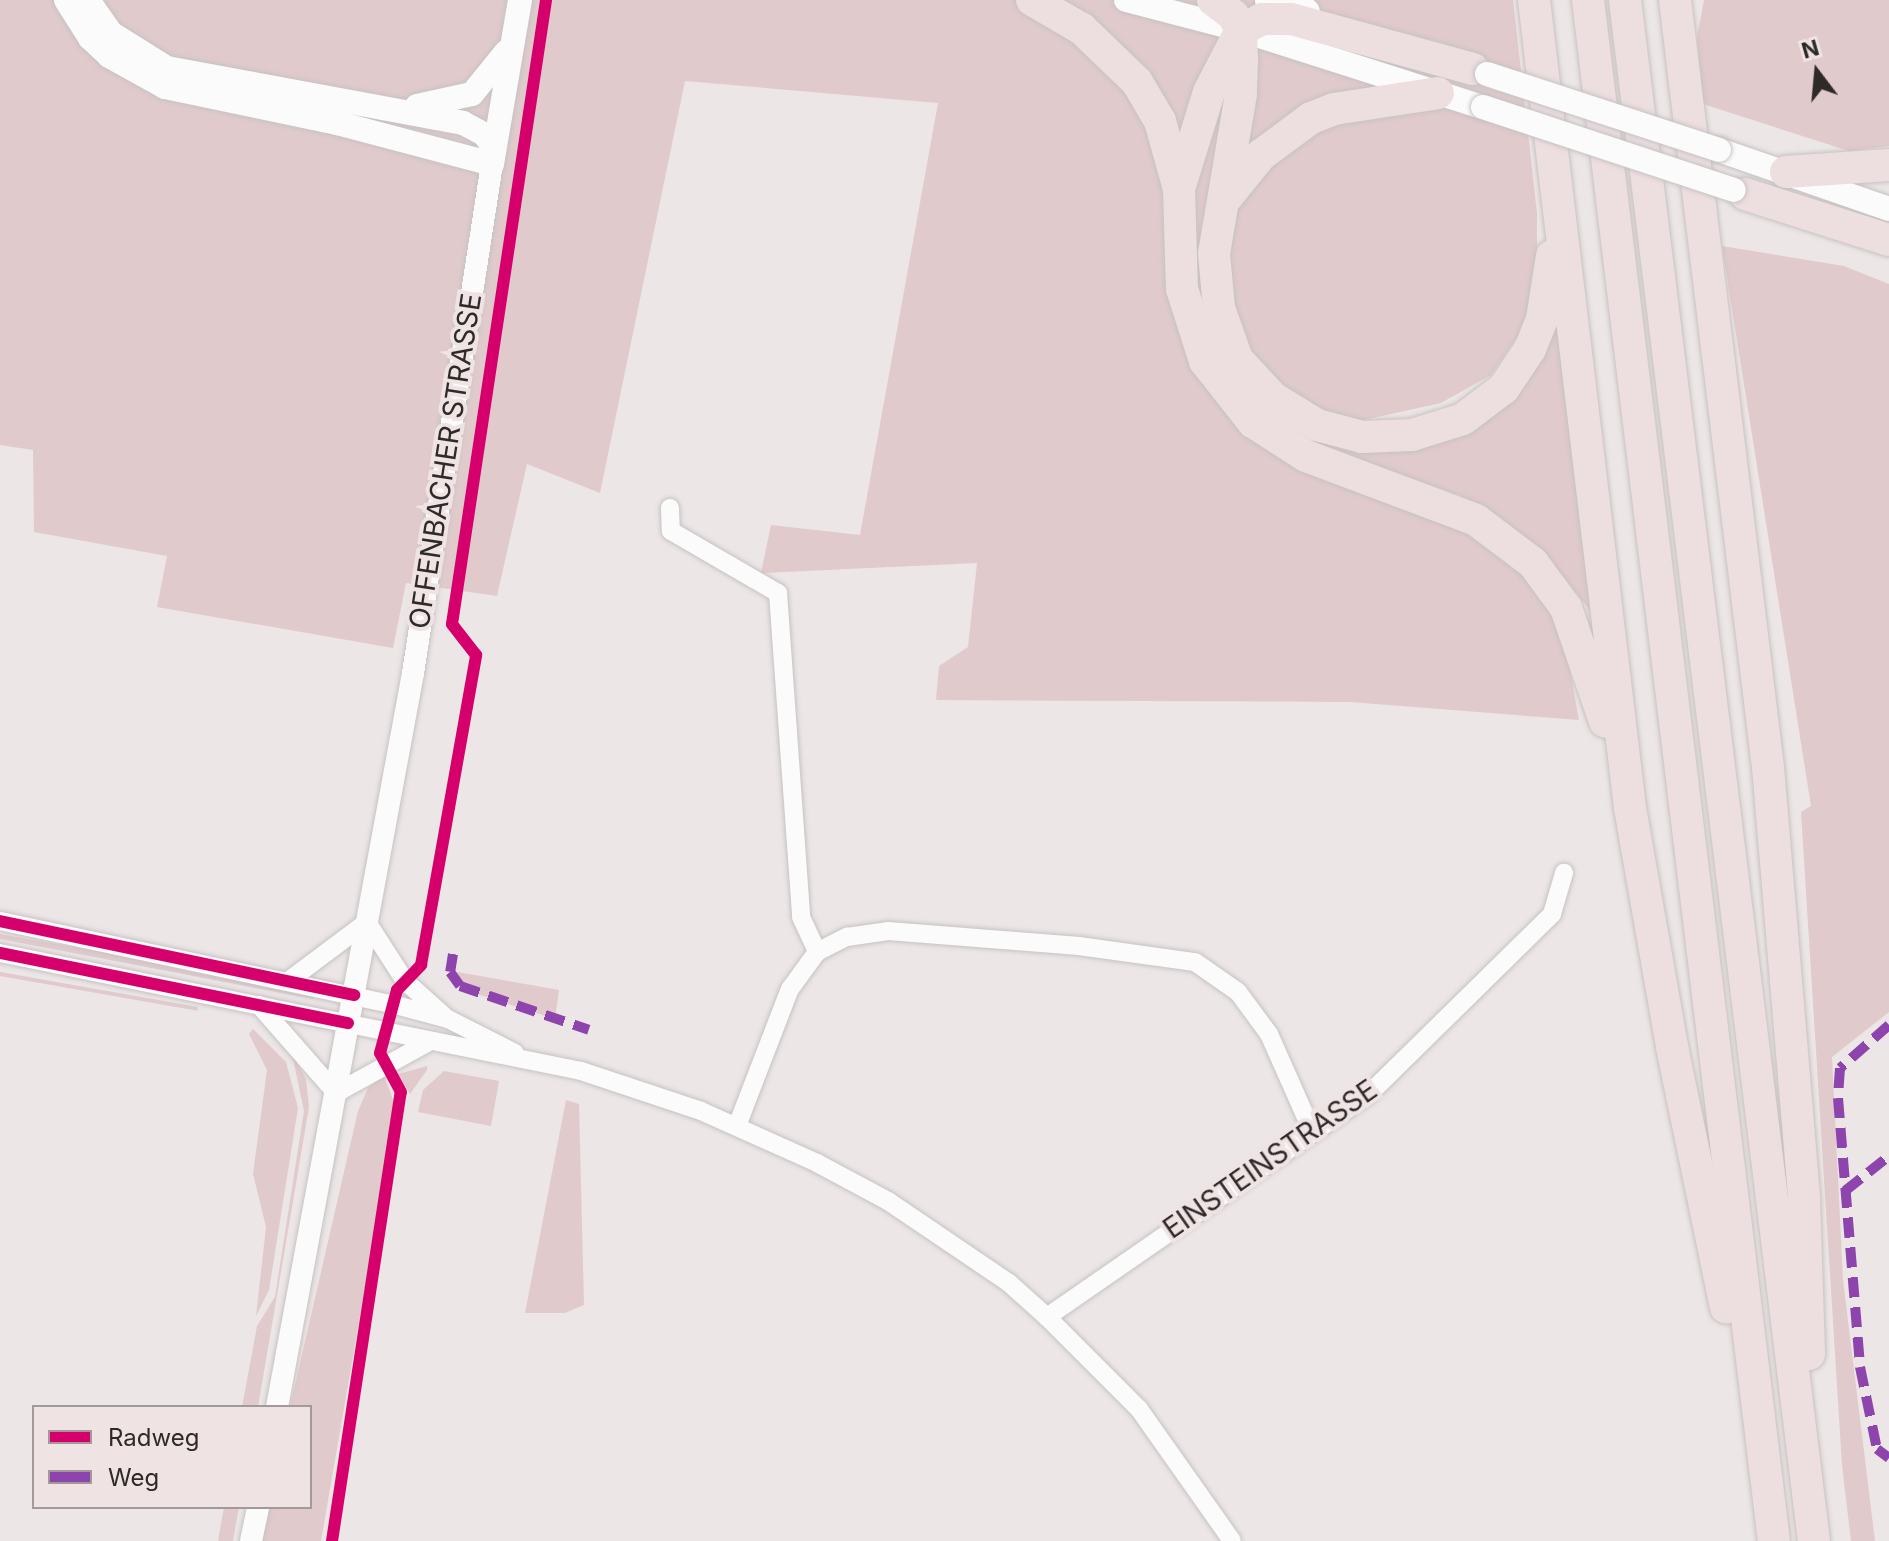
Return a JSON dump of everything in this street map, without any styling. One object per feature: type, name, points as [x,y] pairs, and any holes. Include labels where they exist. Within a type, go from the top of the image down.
[{"type":"highway","points":[[1032,0],[1082,29],[1137,82],[1160,121],[1179,189],[1182,289],[1195,337],[1219,384],[1253,422],[1288,447],[1458,511],[1533,563],[1558,593],[1573,622],[1630,808]]},
{"type":"highway","points":[[1213,0],[1233,15],[1241,30],[1241,94],[1214,254],[1215,281],[1226,335],[1237,359],[1273,398],[1297,415],[1338,432],[1389,438],[1463,419],[1510,379],[1542,319],[1557,197]]},
{"type":"highway","points":[[1534,0],[1630,808],[1706,1219],[1765,1473]]},
{"type":"highway","points":[[1588,0],[1774,1541]]},
{"type":"highway","points":[[1625,0],[1814,1541]]},
{"type":"highway","points":[[1675,0],[1781,908],[1804,1200],[1814,1541]]},
{"type":"highway","points":[[1685,0],[1685,80]]},
{"type":"highway","points":[[1179,189],[1209,92],[1241,30],[1262,19],[1291,19],[1480,72]]},
{"type":"highway","points":[[1225,199],[1261,155],[1311,118],[1334,109],[1438,93]]},
{"type":"highway","points":[[1786,172],[1889,165]]},
{"type":"highway","points":[[1740,192],[1889,240]]},
{"type":"main road","points":[[66,0],[90,38],[109,56],[165,87],[380,133],[492,163]]},
{"type":"main road","points":[[88,0],[111,33],[167,68],[388,106],[469,125],[492,163]]},
{"type":"main road","name":"OFFENBACHER STRASSE","points":[[492,163],[520,0]]},
{"type":"main road","points":[[1126,0],[1241,30],[1483,107],[1740,192],[1889,250]]},
{"type":"main road","points":[[1267,0],[1889,209]]},
{"type":"main road","points":[[388,106],[445,104],[472,94],[512,44]]},
{"type":"street","name":"OFFENBACHER STRASSE","points":[[277,1405],[413,673],[492,163]]},
{"type":"street","points":[[670,508],[671,531],[778,593],[801,917],[817,952]]},
{"type":"street","name":"EINSTEINSTRASSE","points":[[1047,1317],[1368,1095],[1552,914],[1564,873]]},
{"type":"street","points":[[0,921],[291,979],[448,1019],[521,1056]]},
{"type":"street","points":[[291,979],[367,922],[405,981],[448,1019]]},
{"type":"street","points":[[737,1126],[790,989],[817,952],[847,937],[888,931],[1079,946],[1195,962],[1238,992],[1269,1034],[1312,1131]]},
{"type":"street","points":[[0,953],[259,1004],[427,1043],[521,1056],[631,1086],[737,1126],[888,1201],[1009,1283],[1139,1409],[1232,1541]]},
{"type":"street","points":[[259,1004],[336,1093],[427,1043]]},
{"type":"street","points":[[251,1541],[258,1509]]},
{"type":"shaded area","points":[[0,0],[1513,0],[1537,213],[1537,271],[1527,323],[1491,375],[1441,403],[1364,420],[1353,442],[1454,432],[1555,310],[1592,613],[1549,559],[1509,524],[1461,496],[1347,456],[1481,539],[1527,578],[1561,621],[1579,720],[1350,702],[936,700],[939,666],[968,647],[977,563],[761,573],[771,525],[860,535],[938,103],[685,81],[600,493],[527,464],[497,596],[406,583],[393,648],[157,607],[167,556],[34,532],[33,450],[0,445]]},
{"type":"shaded area","points":[[1704,0],[1889,0],[1889,146],[1849,151],[1703,104],[1697,37]]},
{"type":"shaded area","points":[[1722,246],[1844,266],[1889,284],[1889,1012],[1832,1057],[1843,1280],[1875,1541],[1851,1541],[1842,1465],[1801,812],[1811,806]]},
{"type":"shaded area","points":[[0,934],[315,991],[313,999],[0,939]]},
{"type":"shaded area","points":[[452,971],[559,990],[555,1019],[477,994],[461,984]]},
{"type":"shaded area","points":[[0,972],[198,1007],[197,1011],[0,976]]},
{"type":"shaded area","points":[[253,1029],[286,1062],[298,1108],[269,1290],[256,1316],[266,1227],[253,1174],[267,1070],[249,1034]]},
{"type":"shaded area","points":[[292,1054],[306,1079],[309,1107],[258,1405],[242,1405],[257,1326],[275,1297],[304,1111]]},
{"type":"shaded area","points":[[427,1066],[427,1070],[410,1094],[398,1074]]},
{"type":"shaded area","points":[[444,1071],[499,1081],[491,1126],[418,1112],[423,1090]]},
{"type":"shaded area","points":[[384,1075],[396,1108],[321,1541],[262,1541],[268,1509],[312,1509],[312,1405],[290,1405],[358,1111],[368,1088]]},
{"type":"shaded area","points":[[566,1100],[579,1104],[584,1305],[565,1313],[525,1313]]},
{"type":"shaded area","points":[[224,1509],[239,1509],[233,1541],[218,1541]]},
{"type":"marked path","points":[[453,954],[450,972],[460,986],[589,1030]]},
{"type":"marked path","points":[[1889,1025],[1840,1068],[1838,1098],[1860,1367],[1877,1449],[1889,1458]]},
{"type":"marked path","points":[[1845,1191],[1889,1156]]},
{"type":"cycle path","points":[[332,1541],[401,1092],[380,1053],[397,990],[421,965],[476,655],[452,624],[546,0]]},
{"type":"cycle path","points":[[0,921],[354,995]]},
{"type":"cycle path","points":[[0,953],[348,1023]]}]
